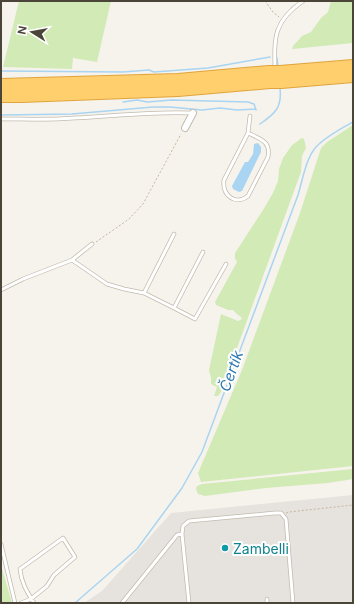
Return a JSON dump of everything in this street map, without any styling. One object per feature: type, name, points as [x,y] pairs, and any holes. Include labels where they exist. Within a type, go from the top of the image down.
[{"type":"highway","points":[[1,96],[170,91],[275,79],[353,66]]},
{"type":"highway","points":[[1,84],[275,79],[353,76]]},
{"type":"street","points":[[185,128],[193,113]]},
{"type":"lane","points":[[275,79],[275,38],[283,19],[303,1]]},
{"type":"lane","points":[[1,119],[42,120],[170,112],[193,113]]},
{"type":"lane","points":[[248,133],[267,144],[269,150],[268,157],[248,196],[244,200],[238,200],[226,193],[224,180],[248,133],[250,116]]},
{"type":"lane","points":[[144,293],[174,234]]},
{"type":"lane","points":[[1,290],[23,279],[72,260],[92,244]]},
{"type":"lane","points":[[174,308],[203,252]]},
{"type":"lane","points":[[72,260],[107,284],[144,293],[195,319],[226,264]]},
{"type":"lane","points":[[189,603],[182,534],[183,526],[189,521],[276,513],[283,515],[286,519],[293,603]]},
{"type":"lane","points":[[122,603],[177,535],[182,534]]},
{"type":"lane","points":[[21,603],[31,599],[47,586],[54,575],[75,557],[63,538],[20,569],[21,581],[31,599],[34,603]]},
{"type":"lane","points":[[1,544],[16,603]]},
{"type":"path","points":[[265,1],[272,12],[283,19]]},
{"type":"path","points":[[92,244],[129,219],[142,204],[185,128]]},
{"type":"path","points":[[283,515],[289,512],[353,504]]},
{"type":"shaded area","points":[[353,495],[353,603],[84,603],[102,591],[171,513]]},
{"type":"green space","points":[[19,1],[111,1],[97,62],[73,58],[72,69],[3,67]]},
{"type":"green space","points":[[331,1],[353,1],[353,43],[292,49],[302,36],[311,32],[321,18],[328,12]]},
{"type":"green space","points":[[353,125],[353,466],[201,482],[198,473],[242,370],[300,213],[321,148],[327,142]]},
{"type":"green space","points":[[302,138],[304,139],[306,148],[302,156],[301,172],[221,392],[218,396],[214,396],[217,387],[211,384],[209,370],[221,314],[238,321],[242,319],[233,310],[228,310],[216,305],[215,302],[237,262],[235,259],[236,251],[273,193],[278,181],[279,169],[283,158],[292,145]]},
{"type":"green space","points":[[353,469],[353,479],[328,483],[266,488],[205,496],[198,494],[196,489],[197,486],[202,484]]},
{"type":"green space","points":[[1,565],[12,603],[1,603]]},
{"type":"water","points":[[258,143],[261,147],[261,152],[242,191],[239,192],[233,189],[232,186],[245,162],[248,162],[253,154],[254,144]]},
{"type":"waterway","points":[[1,71],[123,72],[149,70],[154,72],[208,68],[270,57]]},
{"type":"waterway","points":[[277,58],[278,68]]},
{"type":"waterway","points":[[260,124],[277,109],[280,100],[280,88]]},
{"type":"waterway","points":[[123,102],[137,100],[147,102],[172,100],[248,102],[254,104],[256,110]]},
{"type":"waterway","points":[[1,115],[72,114],[153,107],[202,110],[220,108],[237,110],[256,109]]},
{"type":"waterway","name":"Čertík","points":[[75,603],[137,549],[182,488],[202,452],[298,195],[311,154],[319,144],[353,122]]},
{"type":"place","name":"Zambelli","points":[[225,548]]}]
